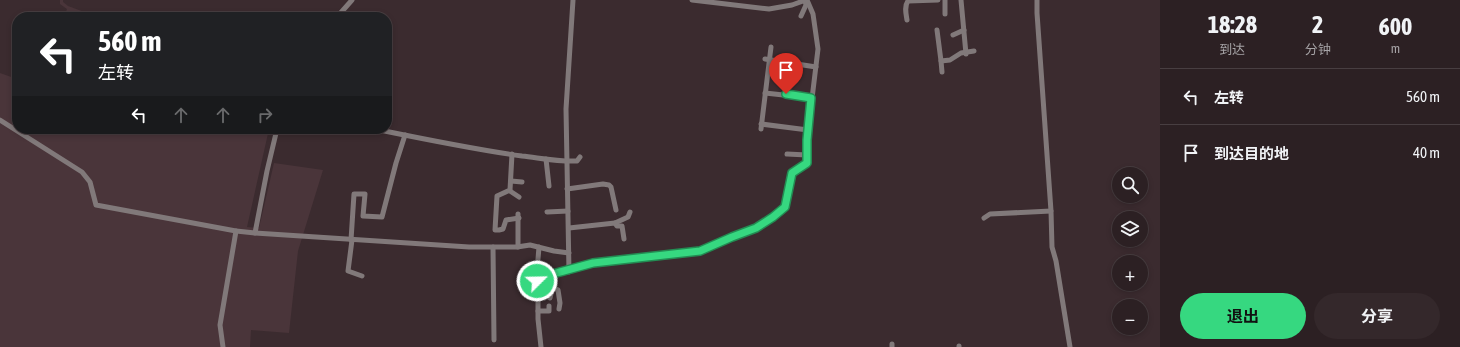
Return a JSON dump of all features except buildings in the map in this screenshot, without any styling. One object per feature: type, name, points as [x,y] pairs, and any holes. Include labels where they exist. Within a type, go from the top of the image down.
[{"type":"street","points":[[341,12],[352,0]]},
{"type":"street","points":[[569,271],[566,109],[573,0]]},
{"type":"street","points":[[692,0],[769,10],[806,0]]},
{"type":"street","points":[[801,16],[806,5],[806,0]]},
{"type":"street","points":[[538,278],[569,271],[593,263],[700,251],[756,228],[785,207],[792,175],[807,163],[811,98],[818,49],[813,14],[806,0]]},
{"type":"street","points":[[907,20],[905,10],[906,3],[908,1],[938,0]]},
{"type":"street","points":[[944,0],[945,14]]},
{"type":"street","points":[[961,0],[966,53]]},
{"type":"street","points":[[1037,0],[1052,247],[1070,347]]},
{"type":"street","points":[[937,30],[942,72]]},
{"type":"street","points":[[953,35],[964,30]]},
{"type":"street","points":[[772,47],[767,59],[761,126],[808,130]]},
{"type":"street","points":[[941,61],[950,60],[961,53],[974,51]]},
{"type":"street","points":[[767,59],[816,67]]},
{"type":"street","points":[[765,93],[811,98]]},
{"type":"street","points":[[0,120],[12,128]]},
{"type":"street","points":[[392,132],[483,150],[567,162],[577,161],[580,157]]},
{"type":"street","points":[[22,134],[82,172],[90,182],[96,205],[236,231],[255,233],[469,247],[518,247],[530,245],[569,253]]},
{"type":"street","points":[[255,233],[276,134]]},
{"type":"street","points":[[352,216],[382,217],[405,135]]},
{"type":"street","points":[[510,191],[512,154]]},
{"type":"street","points":[[787,154],[807,155]]},
{"type":"street","points":[[546,159],[549,186]]},
{"type":"street","points":[[511,181],[522,182]]},
{"type":"street","points":[[567,189],[603,184],[609,185],[611,187],[616,210]]},
{"type":"street","points":[[510,191],[519,197]]},
{"type":"street","points":[[510,191],[497,196],[495,230],[503,229],[506,220],[519,216],[518,247]]},
{"type":"street","points":[[362,276],[348,271],[353,196],[356,193],[366,194],[363,216]]},
{"type":"street","points":[[547,212],[568,211]]},
{"type":"street","points":[[984,218],[990,214],[1051,211]]},
{"type":"street","points":[[569,228],[615,223],[628,217],[630,212]]},
{"type":"street","points":[[615,223],[617,226],[622,226],[624,239]]},
{"type":"street","points":[[223,347],[220,325],[236,231]]},
{"type":"street","points":[[493,247],[494,340]]},
{"type":"street","points":[[539,247],[537,281],[541,347]]},
{"type":"street","points":[[531,270],[537,270]]},
{"type":"street","points":[[550,298],[551,292],[555,286],[556,273]]},
{"type":"street","points":[[547,287],[554,288],[559,292],[559,309]]},
{"type":"street","points":[[538,311],[549,311],[549,306]]},
{"type":"shaded area","points":[[60,0],[63,0],[63,2],[68,6],[84,12],[66,12],[67,9],[60,4]]},
{"type":"shaded area","points":[[0,73],[12,77],[12,134],[268,134],[247,227],[259,228],[274,163],[323,170],[298,251],[289,333],[251,330],[250,347],[0,347]]},
{"type":"route","points":[[537,281],[538,278],[593,263],[700,251],[756,228],[782,211],[788,198],[792,173],[807,163],[807,140],[811,98],[786,94]]}]
